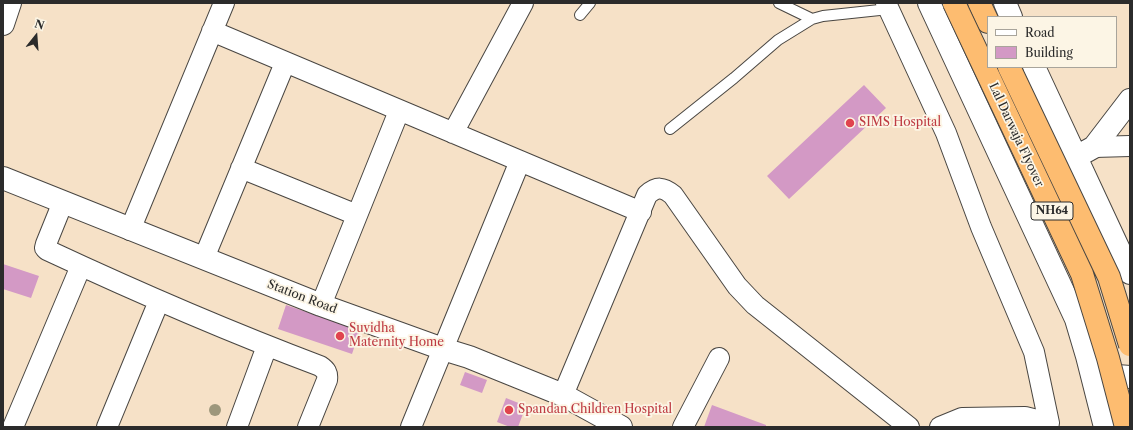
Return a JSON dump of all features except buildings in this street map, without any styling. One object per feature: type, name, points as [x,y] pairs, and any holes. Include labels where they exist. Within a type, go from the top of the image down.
[{"type":"highway","name":"Lal Darwaja Flyover","points":[[954,3],[1082,274],[1108,358],[1126,427]]},
{"type":"highway","points":[[979,3],[987,20]]},
{"type":"highway","name":"Lal Darwaja Flyover","points":[[1009,68],[1109,278],[1130,345]]},
{"type":"street","points":[[3,24],[10,3]]},
{"type":"street","points":[[130,230],[224,3]]},
{"type":"street","points":[[453,133],[523,3]]},
{"type":"street","points":[[929,3],[1072,312],[1090,366],[1105,427]]},
{"type":"street","points":[[1005,3],[1011,16]]},
{"type":"street","points":[[888,6],[946,133],[981,227],[1034,352],[1050,425]]},
{"type":"street","points":[[212,31],[641,212]]},
{"type":"street","points":[[204,258],[286,62]]},
{"type":"street","points":[[1035,68],[1085,152],[1130,273]]},
{"type":"street","points":[[1085,152],[1130,100]]},
{"type":"street","points":[[321,305],[399,111]]},
{"type":"street","points":[[1085,152],[1130,146]]},
{"type":"street","points":[[410,427],[520,161]]},
{"type":"street","points":[[242,168],[357,215]]},
{"type":"street","name":"Station Road","points":[[3,178],[321,305],[443,349],[470,357],[563,395],[621,427]]},
{"type":"street","points":[[563,395],[647,195],[653,190],[660,188],[667,190],[673,195],[737,286],[756,305],[909,427]]},
{"type":"street","points":[[63,202],[46,244],[45,248],[47,250],[159,301],[267,346],[320,366],[325,370],[328,374],[327,380],[308,427]]},
{"type":"street","points":[[13,427],[81,266]]},
{"type":"street","points":[[107,427],[159,301]]},
{"type":"street","points":[[1080,333],[1088,321],[1099,312],[1113,305],[1130,304]]},
{"type":"street","points":[[237,427],[267,346]]},
{"type":"street","points":[[683,427],[719,358]]},
{"type":"street","points":[[1090,366],[1110,374],[1130,377]]},
{"type":"street","points":[[940,427],[962,418],[1025,417],[1050,425]]},
{"type":"lane","points":[[580,15],[590,3]]},
{"type":"lane","points":[[779,3],[812,19]]},
{"type":"lane","points":[[670,129],[734,78],[778,40],[812,19],[888,6]]},
{"type":"place","name":"SIMS Hospital","points":[[850,123]]},
{"type":"place","name":"Suvidha Maternity Home","points":[[340,336]]},
{"type":"place","name":"Spandan Children Hospital","points":[[509,410]]}]
